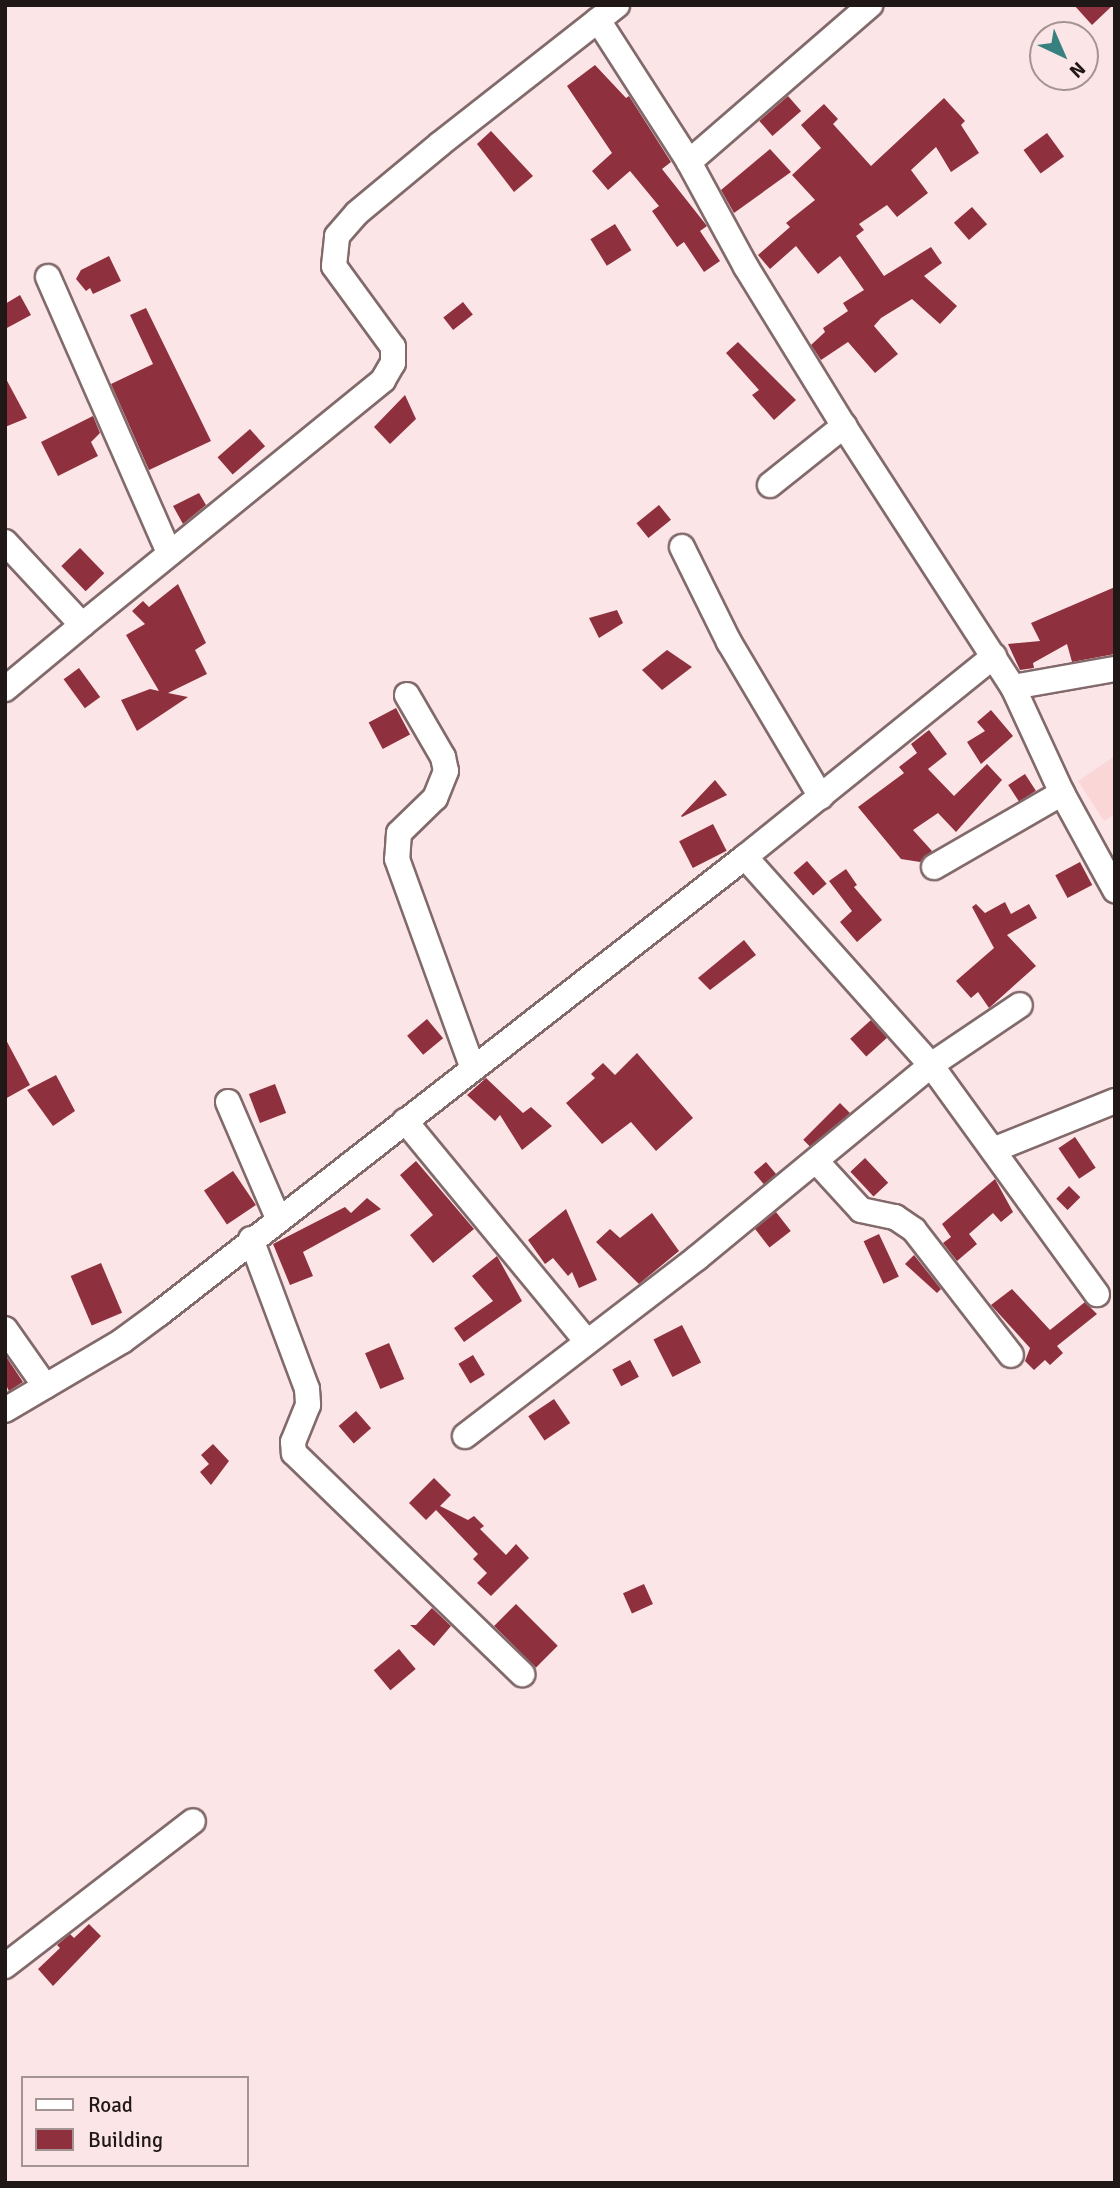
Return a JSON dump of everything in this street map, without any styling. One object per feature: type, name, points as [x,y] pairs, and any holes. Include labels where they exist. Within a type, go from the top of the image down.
[{"type":"street","points":[[689,162],[870,5]]},
{"type":"street","points":[[5,689],[169,552],[383,380],[393,363],[389,340],[334,266],[337,236],[358,213],[440,144],[607,13],[746,267],[844,426],[1013,687],[1062,793],[1115,890]]},
{"type":"street","points":[[48,277],[169,552]]},
{"type":"street","points":[[771,485],[844,426]]},
{"type":"street","points":[[5,542],[82,625]]},
{"type":"street","points":[[682,547],[729,642],[821,797]]},
{"type":"street","points":[[5,1410],[122,1341],[746,857],[994,656]]},
{"type":"street","points":[[1013,687],[1115,669]]},
{"type":"street","points":[[407,695],[443,757],[446,771],[435,798],[399,833],[397,859],[473,1069]]},
{"type":"street","points":[[934,867],[1062,793]]},
{"type":"street","points":[[746,857],[931,1065],[1097,1294]]},
{"type":"street","points":[[465,1436],[817,1162],[931,1065],[1020,1005]]},
{"type":"street","points":[[993,1150],[1115,1101]]},
{"type":"street","points":[[228,1102],[278,1218]]},
{"type":"street","points":[[405,1121],[587,1342]]},
{"type":"street","points":[[817,1162],[862,1210],[895,1217],[914,1230],[1011,1355]]},
{"type":"street","points":[[251,1239],[307,1389],[308,1405],[293,1442],[295,1453],[522,1674]]},
{"type":"street","points":[[5,1329],[45,1386]]},
{"type":"street","points":[[5,1966],[193,1821]]},
{"type":"shaded area","points":[[1115,756],[1115,814],[1104,821],[1078,781]]},
{"type":"building","points":[[1074,5],[1113,5],[1096,21],[1088,21]]},
{"type":"building","points":[[595,65],[626,98],[629,96],[671,162],[662,169],[707,226],[700,231],[720,261],[704,272],[684,242],[677,247],[652,211],[659,206],[630,171],[608,190],[592,171],[612,153],[567,86]]},
{"type":"building","points":[[788,96],[801,111],[772,136],[759,121]]},
{"type":"building","points":[[944,98],[965,121],[961,125],[979,153],[951,172],[936,147],[911,170],[928,193],[897,217],[887,205],[859,224],[864,230],[856,236],[884,276],[931,247],[942,263],[924,276],[957,306],[940,324],[912,299],[881,318],[874,326],[898,354],[875,373],[848,342],[821,360],[811,345],[825,332],[823,328],[848,311],[843,303],[864,290],[840,256],[818,274],[796,246],[770,269],[758,255],[790,227],[786,223],[815,200],[792,175],[821,148],[801,125],[824,104],[838,119],[833,124],[871,166]]},
{"type":"building","points":[[491,131],[533,176],[514,192],[477,144]]},
{"type":"building","points":[[1047,133],[1064,156],[1041,174],[1024,150]]},
{"type":"building","points":[[770,149],[791,172],[734,213],[721,190]]},
{"type":"building","points":[[972,207],[987,224],[969,240],[954,223]]},
{"type":"building","points":[[615,224],[631,250],[607,266],[590,239]]},
{"type":"building","points":[[109,256],[121,281],[93,294],[90,288],[86,291],[76,279],[81,270]]},
{"type":"building","points":[[20,295],[31,315],[5,329],[5,304]]},
{"type":"building","points":[[463,302],[473,315],[453,330],[443,317]]},
{"type":"building","points":[[146,308],[211,441],[149,470],[111,384],[153,364],[130,315]]},
{"type":"building","points":[[738,342],[796,400],[774,420],[752,395],[759,390],[726,353]]},
{"type":"building","points":[[5,377],[27,418],[5,427]]},
{"type":"building","points":[[405,395],[416,419],[390,444],[374,427]]},
{"type":"building","points":[[93,416],[100,433],[91,442],[98,456],[58,476],[41,442]]},
{"type":"building","points":[[250,429],[265,446],[233,475],[218,457]]},
{"type":"building","points":[[199,493],[206,505],[183,524],[173,506]]},
{"type":"building","points":[[659,505],[671,520],[648,538],[636,523]]},
{"type":"building","points":[[80,548],[104,573],[86,591],[61,566]]},
{"type":"building","points":[[178,584],[206,643],[195,650],[207,674],[168,693],[188,697],[137,731],[121,700],[150,689],[159,691],[126,635],[145,624],[132,611],[143,601],[149,607]]},
{"type":"building","points":[[1115,587],[1115,654],[1072,662],[1067,644],[1033,663],[1034,668],[1020,670],[1008,644],[1040,641],[1031,623]]},
{"type":"building","points":[[617,610],[623,623],[599,638],[589,618]]},
{"type":"building","points":[[667,650],[692,667],[662,690],[642,670]]},
{"type":"building","points":[[79,668],[100,697],[85,708],[64,679]]},
{"type":"building","points":[[396,708],[410,734],[383,749],[369,723]]},
{"type":"building","points":[[991,710],[1013,736],[981,764],[967,742],[985,731],[977,722]]},
{"type":"building","points":[[929,730],[947,754],[928,769],[954,796],[987,764],[1002,780],[956,832],[938,813],[913,830],[932,851],[920,862],[901,859],[858,807],[904,773],[899,767],[917,753],[911,744]]},
{"type":"building","points":[[1025,774],[1036,791],[1019,802],[1008,785]]},
{"type":"building","points":[[715,780],[727,795],[682,817],[681,816]]},
{"type":"building","points":[[713,824],[727,851],[693,868],[679,841]]},
{"type":"building","points":[[807,861],[827,884],[813,895],[793,873]]},
{"type":"building","points":[[1080,862],[1092,885],[1067,898],[1055,875]]},
{"type":"building","points":[[846,869],[857,885],[854,887],[882,920],[857,942],[840,922],[852,911],[829,881]]},
{"type":"building","points":[[1005,902],[1011,914],[1029,904],[1037,918],[1007,935],[1036,966],[989,1008],[978,992],[971,998],[956,981],[994,948],[972,907],[976,904],[985,913]]},
{"type":"building","points":[[744,940],[756,955],[710,990],[698,978]]},
{"type":"building","points":[[427,1019],[443,1038],[423,1055],[407,1036]]},
{"type":"building","points":[[871,1020],[887,1038],[866,1057],[850,1039]]},
{"type":"building","points":[[5,1038],[30,1085],[5,1099]]},
{"type":"building","points":[[637,1053],[693,1118],[656,1151],[631,1122],[602,1144],[566,1103],[595,1078],[591,1074],[603,1063],[615,1075]]},
{"type":"building","points":[[56,1075],[75,1111],[53,1126],[27,1090]]},
{"type":"building","points":[[486,1078],[523,1113],[531,1107],[552,1126],[522,1150],[500,1115],[495,1121],[467,1095]]},
{"type":"building","points":[[275,1084],[286,1113],[260,1123],[249,1094]]},
{"type":"building","points":[[840,1103],[850,1113],[813,1150],[803,1140]]},
{"type":"building","points":[[1075,1137],[1096,1168],[1079,1179],[1058,1148]]},
{"type":"building","points":[[865,1158],[888,1183],[874,1197],[850,1172]]},
{"type":"building","points":[[416,1161],[474,1229],[433,1263],[410,1235],[433,1215],[400,1175]]},
{"type":"building","points":[[766,1162],[776,1174],[764,1185],[754,1172]]},
{"type":"building","points":[[233,1171],[256,1205],[227,1225],[204,1191]]},
{"type":"building","points":[[995,1179],[1013,1212],[1001,1222],[993,1213],[969,1234],[977,1244],[957,1261],[943,1243],[951,1237],[942,1224]]},
{"type":"building","points":[[1069,1186],[1080,1197],[1068,1210],[1056,1199]]},
{"type":"building","points":[[367,1198],[381,1209],[303,1252],[313,1276],[290,1285],[273,1244],[345,1207],[351,1213]]},
{"type":"building","points":[[566,1209],[597,1280],[579,1288],[572,1272],[568,1276],[553,1258],[545,1264],[528,1240]]},
{"type":"building","points":[[776,1212],[791,1231],[769,1248],[755,1229]]},
{"type":"building","points":[[652,1213],[679,1251],[639,1284],[596,1242],[610,1229],[620,1238]]},
{"type":"building","points":[[879,1234],[899,1277],[883,1284],[864,1241]]},
{"type":"building","points":[[914,1255],[941,1289],[937,1293],[905,1264]]},
{"type":"building","points":[[497,1256],[522,1301],[464,1342],[454,1328],[493,1301],[472,1276]]},
{"type":"building","points":[[101,1263],[122,1313],[92,1326],[71,1276]]},
{"type":"building","points":[[1012,1289],[1050,1330],[1085,1302],[1097,1314],[1057,1346],[1063,1353],[1050,1365],[1045,1360],[1034,1370],[1025,1361],[1030,1348],[991,1305]]},
{"type":"building","points":[[682,1325],[701,1362],[673,1377],[653,1340]]},
{"type":"building","points":[[389,1343],[404,1379],[380,1389],[365,1353]]},
{"type":"building","points":[[5,1355],[23,1382],[9,1391],[5,1383]]},
{"type":"building","points":[[473,1355],[485,1375],[470,1383],[458,1364]]},
{"type":"building","points":[[630,1360],[639,1377],[621,1386],[612,1369]]},
{"type":"building","points":[[554,1399],[570,1423],[545,1440],[528,1416]]},
{"type":"building","points":[[356,1411],[371,1428],[354,1443],[339,1426]]},
{"type":"building","points":[[213,1444],[229,1461],[211,1485],[200,1472],[209,1464],[201,1455]]},
{"type":"building","points":[[434,1478],[451,1495],[440,1506],[468,1520],[474,1516],[484,1526],[480,1529],[506,1555],[516,1544],[529,1558],[491,1596],[477,1583],[487,1573],[473,1559],[478,1554],[436,1510],[426,1520],[409,1503]]},
{"type":"building","points":[[644,1584],[653,1604],[632,1613],[623,1593]]},
{"type":"building","points":[[516,1604],[558,1646],[536,1668],[494,1626]]},
{"type":"building","points":[[432,1608],[451,1626],[434,1646],[410,1625],[416,1625]]},
{"type":"building","points":[[399,1649],[416,1669],[390,1690],[374,1670]]},
{"type":"building","points":[[89,1924],[101,1936],[53,1986],[38,1969],[60,1948],[57,1945],[70,1934],[74,1938]]}]
